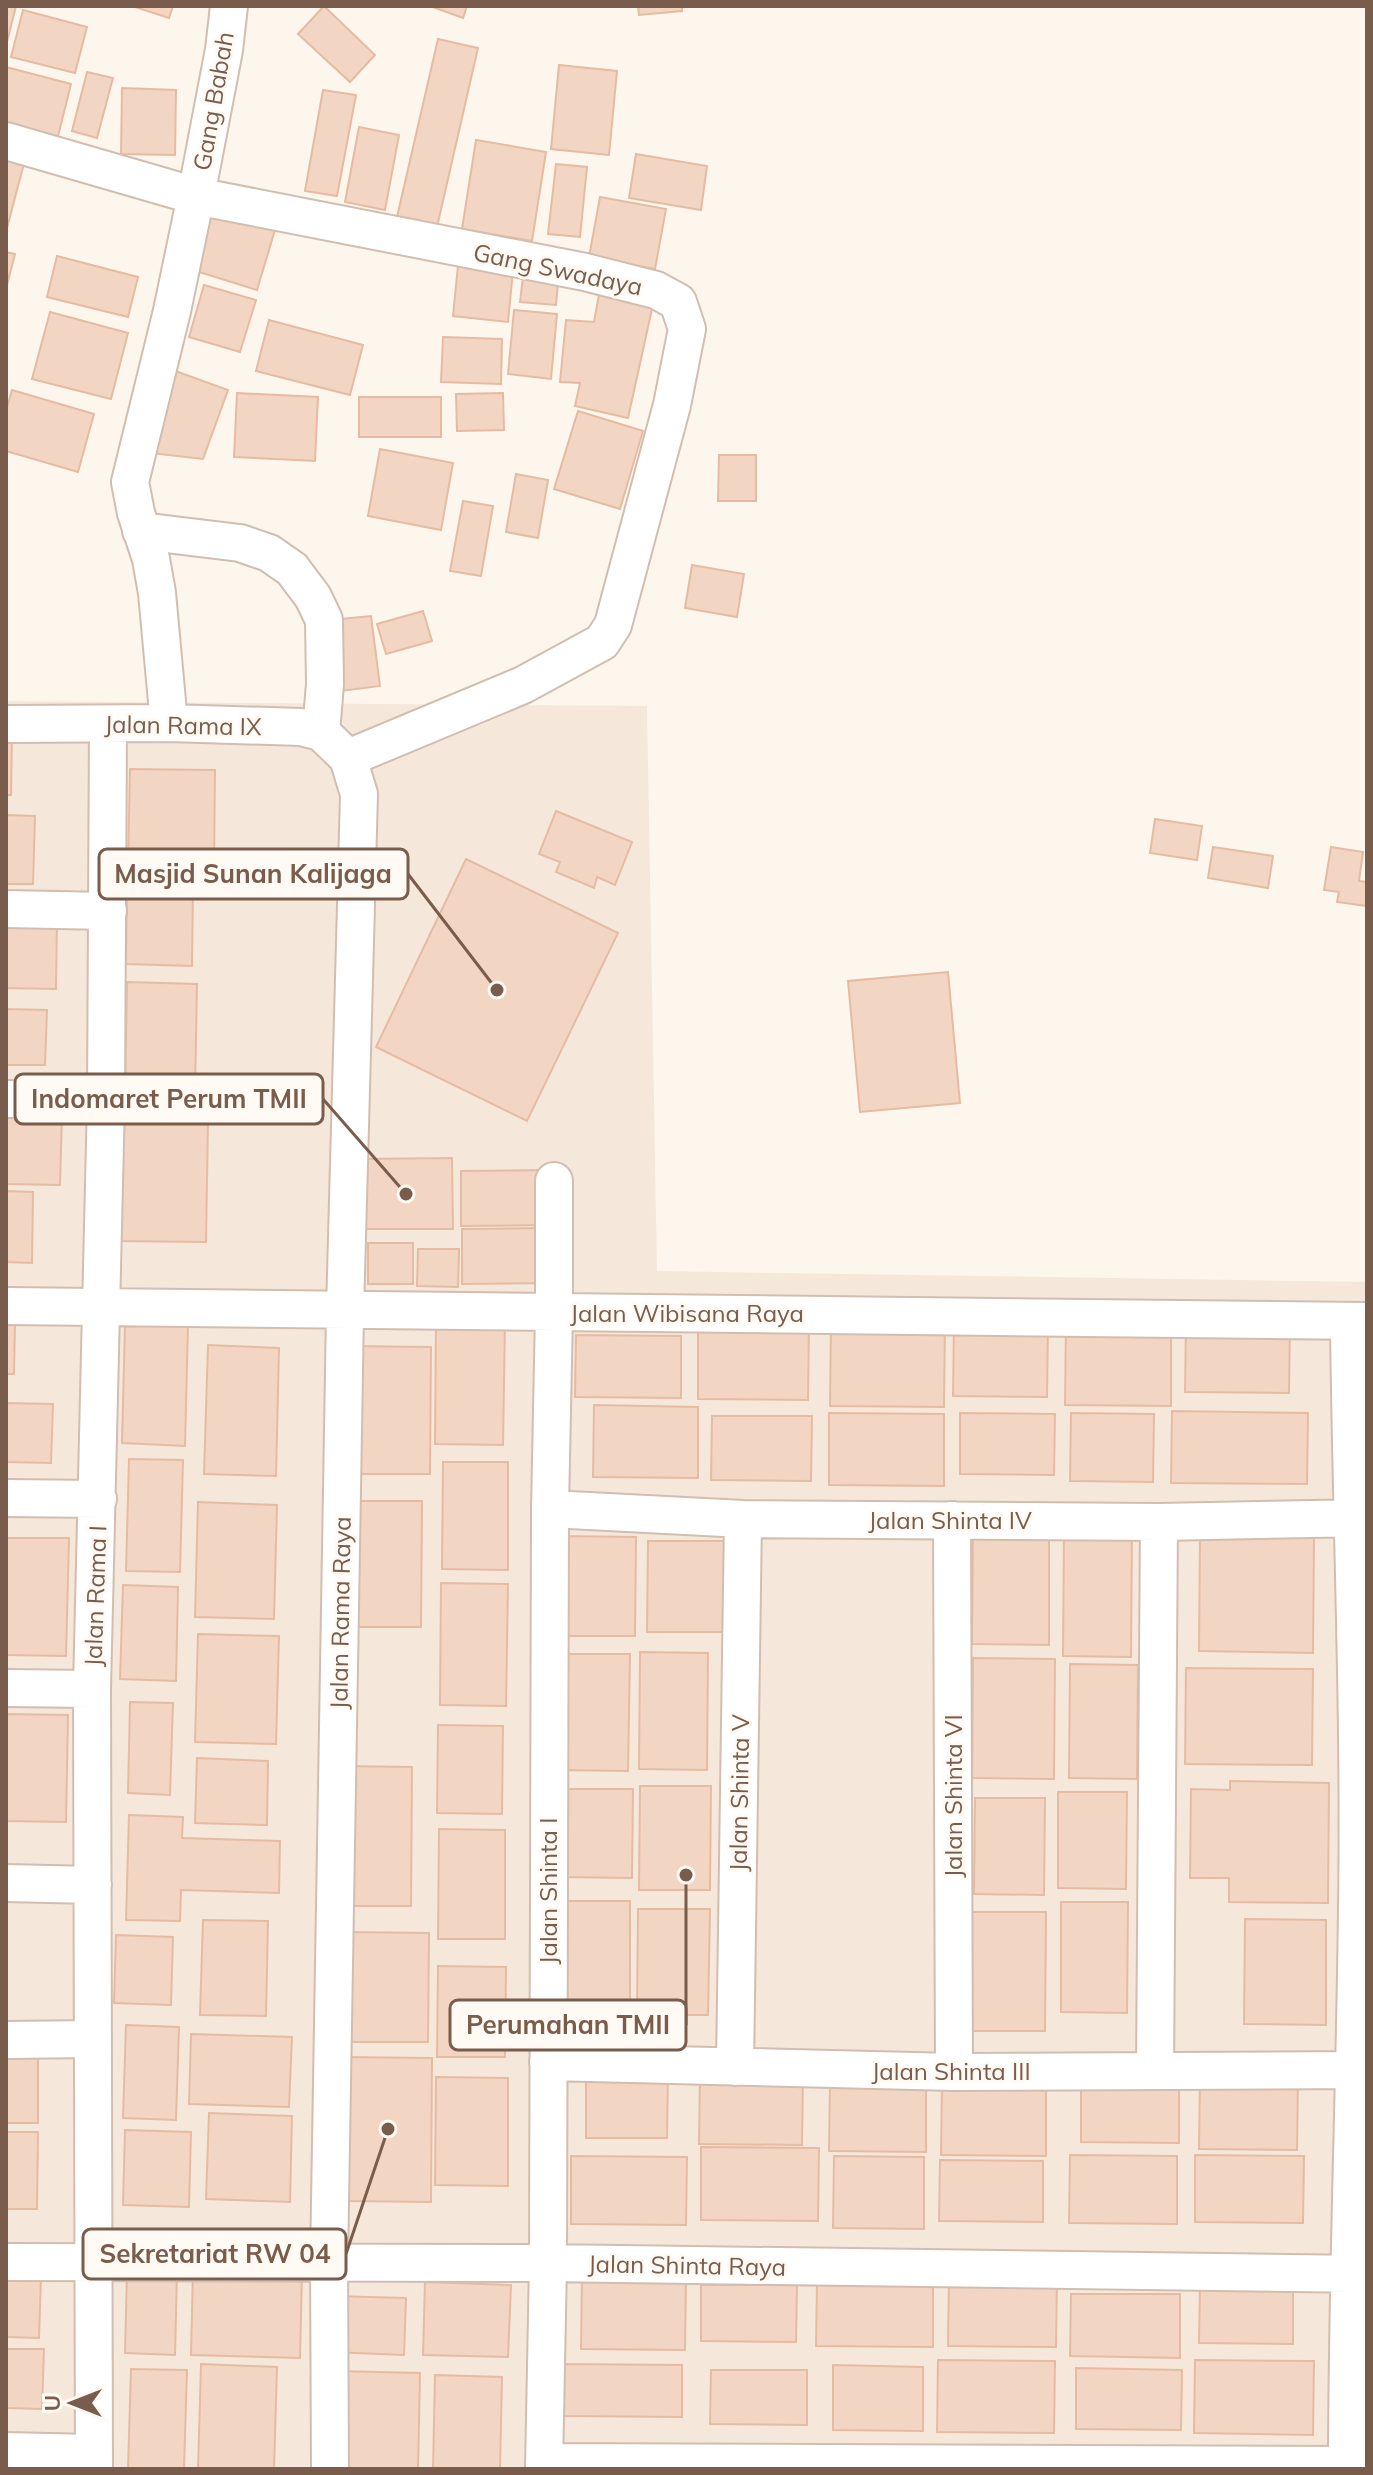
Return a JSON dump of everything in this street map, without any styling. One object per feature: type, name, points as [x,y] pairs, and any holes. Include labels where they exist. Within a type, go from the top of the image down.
[{"type":"street","name":"Gang Babah","points":[[169,723],[157,593],[130,482],[172,311],[196,196],[224,50],[229,6]]},
{"type":"street","name":"Gang Swadaya","points":[[6,141],[196,196],[585,272],[656,290],[678,302],[687,329],[672,405],[613,625],[602,642],[523,685],[348,758]]},
{"type":"street","points":[[141,531],[240,543],[269,553],[292,569],[313,597],[324,620],[325,684],[321,732],[348,758]]},
{"type":"street","name":"Jalan Rama IX","points":[[6,724],[169,723],[301,727],[321,732]]},
{"type":"street","name":"Jalan Rama I","points":[[94,2461],[92,1689],[106,1100],[108,724]]},
{"type":"street","name":"Jalan Rama Raya","points":[[330,2469],[329,2262],[345,1311],[359,794],[348,758]]},
{"type":"street","points":[[6,909],[108,911]]},
{"type":"street","points":[[6,1099],[106,1100]]},
{"type":"street","name":"Jalan Shinta I","points":[[544,2466],[548,2263],[554,1181]]},
{"type":"street","name":"Jalan Wibisana Raya","points":[[6,1306],[1358,1321]]},
{"type":"street","points":[[544,2466],[1354,2466],[1358,2274],[1354,2070],[1362,1906],[1358,1321]]},
{"type":"street","points":[[6,1498],[98,1499]]},
{"type":"street","name":"Jalan Shinta IV","points":[[550,1509],[743,1519],[1159,1522],[1359,1518]]},
{"type":"street","name":"Jalan Shinta V","points":[[735,2067],[743,1519]]},
{"type":"street","name":"Jalan Shinta VI","points":[[952,1520],[954,2072]]},
{"type":"street","points":[[1155,2071],[1159,1522]]},
{"type":"street","points":[[6,1688],[92,1689]]},
{"type":"street","points":[[6,1883],[93,1885]]},
{"type":"street","points":[[6,2040],[93,2039]]},
{"type":"street","name":"Jalan Shinta III","points":[[548,2062],[954,2072],[1354,2070]]},
{"type":"street","name":"Jalan Shinta Raya","points":[[6,2262],[548,2263],[1358,2274]]},
{"type":"street","points":[[6,2451],[94,2461]]},
{"type":"shaded area","points":[[6,701],[647,706],[657,1271],[1367,1282],[1367,2469],[6,2469]]},
{"type":"building","points":[[6,6],[16,6],[7,42],[6,42]]},
{"type":"building","points":[[132,6],[173,6],[169,18]]},
{"type":"building","points":[[324,6],[375,55],[350,82],[298,34]]},
{"type":"building","points":[[430,6],[467,6],[463,18]]},
{"type":"building","points":[[638,6],[682,6],[682,11],[639,15]]},
{"type":"building","points":[[23,10],[87,27],[75,73],[11,57]]},
{"type":"building","points":[[438,39],[478,48],[437,227],[397,217]]},
{"type":"building","points":[[559,65],[617,71],[609,155],[551,149]]},
{"type":"building","points":[[6,67],[71,84],[57,140],[6,127]]},
{"type":"building","points":[[87,72],[113,78],[97,138],[72,131]]},
{"type":"building","points":[[122,88],[176,90],[175,155],[121,154]]},
{"type":"building","points":[[323,90],[356,95],[337,196],[305,191]]},
{"type":"building","points":[[359,127],[399,135],[385,210],[345,202]]},
{"type":"building","points":[[476,140],[546,152],[532,241],[462,229]]},
{"type":"building","points":[[6,147],[27,152],[6,232]]},
{"type":"building","points":[[636,154],[707,166],[701,210],[629,198]]},
{"type":"building","points":[[556,164],[587,167],[580,237],[548,234]]},
{"type":"building","points":[[600,197],[666,209],[655,269],[589,257]]},
{"type":"building","points":[[211,210],[275,230],[257,290],[193,270]]},
{"type":"building","points":[[6,252],[15,254],[6,289]]},
{"type":"building","points":[[57,256],[138,277],[128,317],[47,297]]},
{"type":"building","points":[[458,265],[513,271],[508,322],[453,316]]},
{"type":"building","points":[[524,268],[559,271],[556,305],[520,302]]},
{"type":"building","points":[[204,285],[256,300],[240,352],[189,337]]},
{"type":"building","points":[[600,289],[654,300],[628,418],[575,406],[580,383],[560,382],[566,320],[594,322]]},
{"type":"building","points":[[514,310],[557,314],[551,379],[508,374]]},
{"type":"building","points":[[50,312],[128,333],[111,399],[32,379]]},
{"type":"building","points":[[269,320],[363,345],[350,395],[256,371]]},
{"type":"building","points":[[443,337],[502,339],[501,384],[441,382]]},
{"type":"building","points":[[170,369],[228,390],[203,459],[141,452]]},
{"type":"building","points":[[12,390],[94,414],[78,472],[6,451],[6,411]]},
{"type":"building","points":[[237,393],[318,397],[315,461],[234,457]]},
{"type":"building","points":[[503,393],[504,430],[457,431],[456,394]]},
{"type":"building","points":[[359,397],[441,397],[441,437],[359,437]]},
{"type":"building","points":[[578,411],[643,431],[620,509],[554,489]]},
{"type":"building","points":[[380,449],[453,463],[441,530],[368,516]]},
{"type":"building","points":[[719,455],[756,455],[756,501],[718,501]]},
{"type":"building","points":[[516,474],[548,480],[538,538],[506,532]]},
{"type":"building","points":[[463,501],[493,506],[481,576],[450,571]]},
{"type":"building","points":[[692,565],[744,574],[737,617],[685,608]]},
{"type":"building","points":[[423,611],[432,641],[386,654],[377,624]]},
{"type":"building","points":[[371,616],[380,686],[341,691],[331,620]]},
{"type":"building","points":[[6,732],[12,732],[11,795],[6,795]]},
{"type":"building","points":[[130,769],[215,770],[214,866],[128,865]]},
{"type":"building","points":[[556,811],[632,842],[615,885],[597,877],[594,888],[556,872],[560,862],[539,854]]},
{"type":"building","points":[[6,815],[35,816],[33,884],[6,884]]},
{"type":"building","points":[[1155,819],[1202,826],[1197,860],[1150,853]]},
{"type":"building","points":[[1213,847],[1273,856],[1268,888],[1208,878]]},
{"type":"building","points":[[1331,847],[1363,852],[1359,881],[1367,882],[1367,906],[1337,902],[1339,892],[1324,890]]},
{"type":"building","points":[[466,859],[618,933],[527,1121],[376,1047]]},
{"type":"building","points":[[127,884],[193,886],[192,966],[126,964]]},
{"type":"building","points":[[6,916],[57,917],[56,989],[6,988]]},
{"type":"building","points":[[948,972],[960,1103],[860,1112],[848,981]]},
{"type":"building","points":[[127,982],[197,984],[195,1092],[125,1091]]},
{"type":"building","points":[[6,1009],[47,1010],[45,1065],[6,1065]]},
{"type":"building","points":[[6,1113],[62,1114],[60,1185],[6,1184]]},
{"type":"building","points":[[115,1118],[208,1119],[206,1242],[113,1241]]},
{"type":"building","points":[[452,1158],[453,1229],[360,1229],[359,1159]]},
{"type":"building","points":[[550,1170],[550,1225],[461,1226],[461,1171]]},
{"type":"building","points":[[6,1191],[33,1192],[32,1263],[6,1262]]},
{"type":"building","points":[[551,1228],[551,1283],[462,1284],[462,1229]]},
{"type":"building","points":[[368,1243],[413,1243],[413,1284],[368,1284]]},
{"type":"building","points":[[418,1249],[459,1249],[458,1287],[417,1286]]},
{"type":"building","points":[[436,1320],[505,1321],[503,1445],[435,1444]]},
{"type":"building","points":[[698,1321],[809,1322],[808,1400],[698,1399]]},
{"type":"building","points":[[831,1321],[945,1322],[944,1407],[830,1406]]},
{"type":"building","points":[[1186,1321],[1290,1321],[1289,1393],[1185,1392]]},
{"type":"building","points":[[954,1323],[1048,1324],[1047,1397],[953,1396]]},
{"type":"building","points":[[6,1324],[15,1324],[14,1374],[6,1374]]},
{"type":"building","points":[[125,1324],[188,1325],[185,1446],[122,1443]]},
{"type":"building","points":[[1066,1324],[1171,1324],[1171,1406],[1065,1405]]},
{"type":"building","points":[[576,1335],[681,1336],[681,1398],[575,1397]]},
{"type":"building","points":[[208,1345],[279,1348],[276,1476],[204,1474]]},
{"type":"building","points":[[348,1346],[431,1347],[430,1474],[346,1474]]},
{"type":"building","points":[[6,1403],[53,1404],[51,1463],[6,1462]]},
{"type":"building","points":[[594,1405],[698,1407],[698,1478],[593,1477]]},
{"type":"building","points":[[1172,1411],[1308,1413],[1307,1484],[1171,1483]]},
{"type":"building","points":[[829,1413],[944,1414],[944,1486],[829,1485]]},
{"type":"building","points":[[960,1413],[1055,1414],[1054,1475],[960,1474]]},
{"type":"building","points":[[1071,1413],[1154,1414],[1153,1482],[1070,1481]]},
{"type":"building","points":[[712,1416],[812,1416],[811,1481],[711,1480]]},
{"type":"building","points":[[129,1459],[183,1460],[180,1572],[126,1571]]},
{"type":"building","points":[[443,1462],[508,1462],[508,1570],[442,1569]]},
{"type":"building","points":[[349,1501],[422,1501],[421,1627],[348,1627]]},
{"type":"building","points":[[198,1502],[277,1505],[274,1619],[195,1617]]},
{"type":"building","points":[[973,1528],[1049,1529],[1049,1645],[972,1644]]},
{"type":"building","points":[[1064,1528],[1132,1529],[1131,1657],[1063,1656]]},
{"type":"building","points":[[1200,1535],[1314,1537],[1313,1653],[1199,1651]]},
{"type":"building","points":[[560,1536],[636,1537],[635,1636],[559,1636]]},
{"type":"building","points":[[6,1538],[69,1538],[66,1656],[6,1655]]},
{"type":"building","points":[[648,1541],[725,1541],[725,1632],[647,1632]]},
{"type":"building","points":[[441,1583],[508,1584],[506,1706],[440,1705]]},
{"type":"building","points":[[123,1585],[178,1587],[176,1681],[120,1679]]},
{"type":"building","points":[[198,1634],[279,1636],[276,1744],[195,1742]]},
{"type":"building","points":[[640,1652],[708,1653],[707,1770],[639,1769]]},
{"type":"building","points":[[556,1654],[630,1654],[628,1771],[555,1770]]},
{"type":"building","points":[[973,1658],[1055,1659],[1054,1779],[972,1778]]},
{"type":"building","points":[[1070,1664],[1138,1665],[1137,1779],[1069,1778]]},
{"type":"building","points":[[1186,1668],[1313,1669],[1312,1765],[1185,1764]]},
{"type":"building","points":[[130,1702],[173,1703],[170,1795],[128,1793]]},
{"type":"building","points":[[6,1714],[68,1715],[66,1822],[6,1821]]},
{"type":"building","points":[[438,1725],[503,1726],[502,1814],[437,1813]]},
{"type":"building","points":[[197,1758],[268,1761],[267,1825],[195,1823]]},
{"type":"building","points":[[341,1766],[412,1767],[411,1906],[340,1906]]},
{"type":"building","points":[[1230,1781],[1329,1783],[1328,1903],[1229,1902],[1229,1878],[1190,1878],[1191,1789],[1230,1790]]},
{"type":"building","points":[[640,1786],[711,1786],[710,1890],[639,1890]]},
{"type":"building","points":[[559,1789],[633,1789],[632,1878],[558,1877]]},
{"type":"building","points":[[1058,1792],[1127,1792],[1126,1889],[1058,1888]]},
{"type":"building","points":[[975,1798],[1045,1798],[1044,1895],[974,1894]]},
{"type":"building","points":[[129,1815],[183,1817],[182,1838],[280,1841],[279,1893],[181,1890],[180,1921],[126,1920]]},
{"type":"building","points":[[439,1829],[505,1830],[505,1939],[438,1939]]},
{"type":"building","points":[[558,1901],[630,1901],[630,2015],[557,2015]]},
{"type":"building","points":[[1061,1902],[1128,1902],[1127,2013],[1061,2012]]},
{"type":"building","points":[[638,1909],[710,1909],[708,2015],[637,2015]]},
{"type":"building","points":[[961,1912],[1046,1912],[1045,2031],[960,2031]]},
{"type":"building","points":[[1245,1919],[1326,1920],[1326,2025],[1244,2024]]},
{"type":"building","points":[[203,1920],[268,1921],[266,2016],[200,2015]]},
{"type":"building","points":[[343,1932],[429,1933],[428,2042],[342,2042]]},
{"type":"building","points":[[116,1935],[173,1937],[171,2005],[114,2003]]},
{"type":"building","points":[[438,1966],[506,1967],[505,2057],[437,2057]]},
{"type":"building","points":[[126,2025],[179,2027],[176,2120],[123,2118]]},
{"type":"building","points":[[191,2034],[292,2037],[289,2107],[189,2104]]},
{"type":"building","points":[[6,2049],[38,2050],[38,2123],[6,2123]]},
{"type":"building","points":[[345,2057],[432,2058],[431,2202],[343,2201]]},
{"type":"building","points":[[586,2070],[668,2071],[667,2138],[586,2138]]},
{"type":"building","points":[[700,2073],[803,2074],[802,2145],[699,2144]]},
{"type":"building","points":[[436,2077],[508,2078],[508,2186],[435,2185]]},
{"type":"building","points":[[1200,2077],[1298,2078],[1297,2150],[1199,2149]]},
{"type":"building","points":[[830,2080],[926,2081],[926,2152],[829,2151]]},
{"type":"building","points":[[942,2081],[1046,2083],[1046,2156],[941,2155]]},
{"type":"building","points":[[1081,2083],[1179,2083],[1179,2143],[1081,2142]]},
{"type":"building","points":[[209,2113],[292,2116],[290,2202],[206,2199]]},
{"type":"building","points":[[125,2130],[191,2132],[189,2207],[123,2205]]},
{"type":"building","points":[[6,2132],[38,2132],[37,2209],[6,2209]]},
{"type":"building","points":[[701,2147],[819,2148],[818,2221],[701,2220]]},
{"type":"building","points":[[1070,2155],[1177,2156],[1177,2224],[1069,2223]]},
{"type":"building","points":[[1195,2155],[1304,2156],[1303,2223],[1195,2222]]},
{"type":"building","points":[[571,2156],[687,2157],[686,2225],[571,2224]]},
{"type":"building","points":[[834,2156],[924,2157],[924,2229],[833,2228]]},
{"type":"building","points":[[940,2160],[1043,2161],[1043,2222],[939,2221]]},
{"type":"building","points":[[193,2269],[302,2272],[300,2358],[191,2355]]},
{"type":"building","points":[[127,2272],[177,2273],[175,2355],[125,2353]]},
{"type":"building","points":[[582,2273],[686,2275],[685,2350],[581,2349]]},
{"type":"building","points":[[6,2275],[41,2276],[39,2338],[6,2337]]},
{"type":"building","points":[[949,2277],[1057,2279],[1056,2347],[948,2346]]},
{"type":"building","points":[[425,2282],[511,2285],[508,2357],[423,2355]]},
{"type":"building","points":[[817,2282],[933,2282],[933,2347],[816,2346]]},
{"type":"building","points":[[701,2285],[797,2285],[796,2342],[701,2341]]},
{"type":"building","points":[[1200,2285],[1293,2285],[1293,2344],[1199,2343]]},
{"type":"building","points":[[1071,2294],[1180,2294],[1180,2358],[1070,2356]]},
{"type":"building","points":[[332,2296],[406,2298],[404,2355],[331,2352]]},
{"type":"building","points":[[6,2349],[44,2349],[42,2409],[6,2408]]},
{"type":"building","points":[[938,2360],[1055,2361],[1054,2433],[937,2432]]},
{"type":"building","points":[[1195,2360],[1314,2361],[1313,2435],[1194,2433]]},
{"type":"building","points":[[201,2364],[277,2367],[274,2469],[198,2469]]},
{"type":"building","points":[[561,2364],[682,2365],[682,2417],[560,2416]]},
{"type":"building","points":[[833,2365],[923,2367],[923,2431],[833,2430]]},
{"type":"building","points":[[1076,2368],[1182,2370],[1181,2430],[1076,2429]]},
{"type":"building","points":[[131,2369],[187,2370],[184,2469],[128,2469]]},
{"type":"building","points":[[711,2370],[807,2370],[807,2425],[710,2424]]},
{"type":"building","points":[[337,2371],[420,2373],[418,2469],[335,2469]]},
{"type":"building","points":[[435,2375],[502,2377],[500,2469],[433,2469]]},
{"type":"place","name":"Masjid Sunan Kalijaga","points":[[497,990]]},
{"type":"place","name":"Indomaret Perum TMII","points":[[406,1194]]},
{"type":"place","name":"Perumahan TMII","points":[[686,1875]]},
{"type":"place","name":"Sekretariat RW 04","points":[[388,2129]]}]
